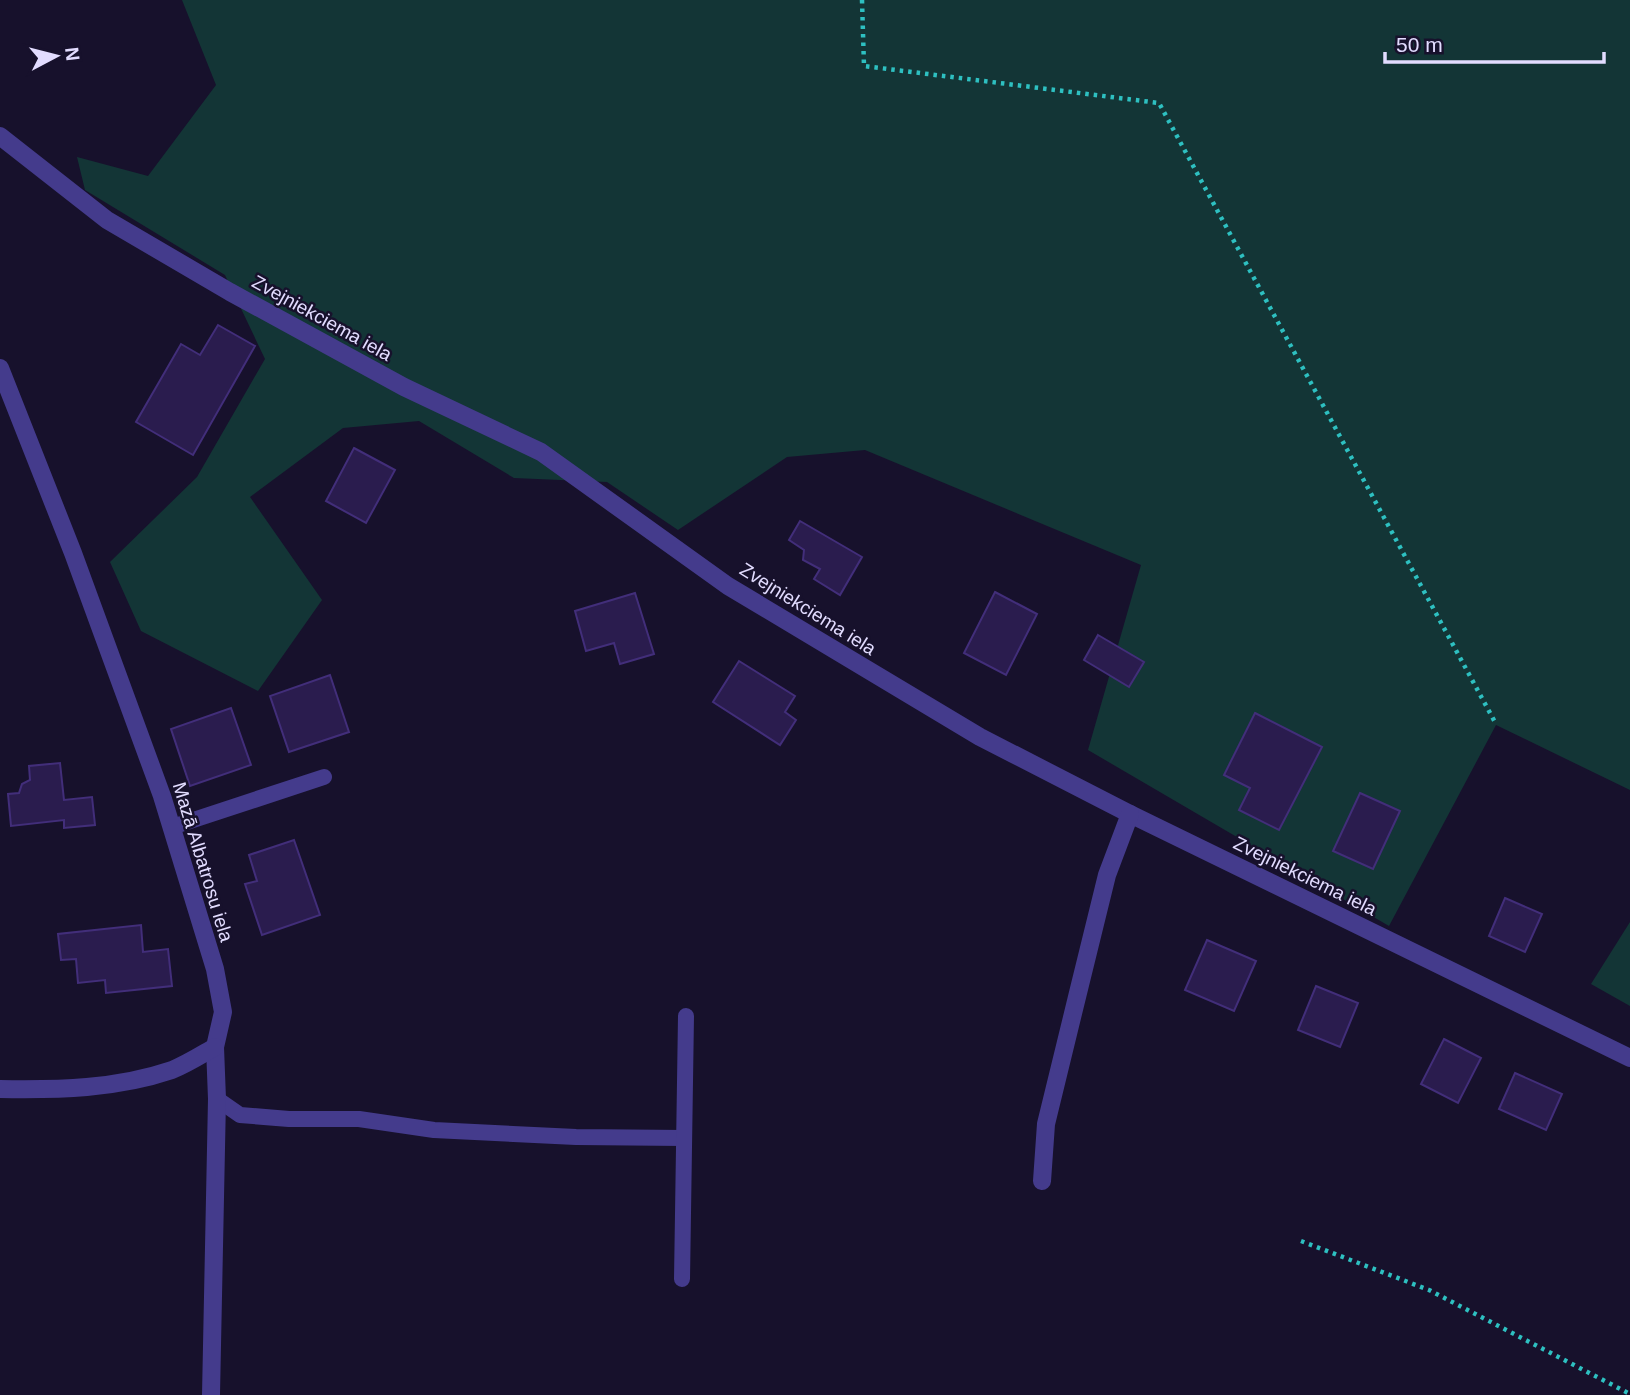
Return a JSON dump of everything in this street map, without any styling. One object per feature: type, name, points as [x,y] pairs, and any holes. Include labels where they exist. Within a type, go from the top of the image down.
[{"type":"street","name":"Zvejniekciema iela","points":[[0,136],[107,220],[230,292],[404,387],[541,452],[728,586],[980,737],[1130,814],[1630,1058]]},
{"type":"street","name":"Mazā Albatrosu iela","points":[[0,368],[73,553],[172,827],[215,969],[223,1012],[215,1047],[211,1395]]},
{"type":"street","points":[[1042,1181],[1046,1124],[1070,1023],[1107,875],[1130,814]]},
{"type":"street","points":[[0,1089],[55,1090],[109,1086],[173,1069],[215,1047]]},
{"type":"lane","points":[[172,827],[324,777]]},
{"type":"lane","points":[[682,1279],[686,1016]]},
{"type":"lane","points":[[216,1099],[240,1115],[289,1119],[359,1119],[434,1130],[576,1137],[684,1138]]},
{"type":"path","points":[[862,0],[864,66],[1159,103],[1496,724]]},
{"type":"path","points":[[1301,1241],[1429,1290],[1630,1394]]},
{"type":"green space","points":[[182,0],[1630,0],[1630,790],[1496,725],[1389,926],[1088,750],[1141,565],[865,450],[787,457],[678,530],[607,482],[514,478],[419,421],[343,428],[250,497],[322,600],[258,691],[141,631],[110,562],[197,477],[265,359],[225,275],[85,190],[77,157],[148,176],[216,85]]},
{"type":"green space","points":[[1630,922],[1630,1006],[1591,984]]},
{"type":"building","points":[[218,325],[255,346],[193,455],[136,422],[181,344],[200,355]]},
{"type":"building","points":[[354,448],[395,470],[366,523],[326,501]]},
{"type":"building","points":[[800,521],[862,557],[840,595],[814,579],[820,569],[803,560],[804,550],[789,540]]},
{"type":"building","points":[[995,592],[1037,614],[1006,675],[964,653]]},
{"type":"building","points":[[635,593],[654,654],[620,664],[614,643],[586,651],[575,611]]},
{"type":"building","points":[[1098,635],[1144,662],[1129,687],[1084,660]]},
{"type":"building","points":[[739,661],[795,696],[785,712],[796,720],[780,745],[713,702]]},
{"type":"building","points":[[330,675],[349,732],[289,752],[270,696]]},
{"type":"building","points":[[231,708],[251,765],[190,786],[171,729]]},
{"type":"building","points":[[1255,713],[1322,747],[1279,830],[1239,810],[1250,788],[1224,775]]},
{"type":"building","points":[[60,763],[64,800],[92,797],[95,825],[64,828],[64,820],[11,826],[8,794],[19,793],[22,784],[30,780],[29,766]]},
{"type":"building","points":[[1360,793],[1400,811],[1373,869],[1333,851]]},
{"type":"building","points":[[294,840],[320,915],[262,935],[245,884],[257,881],[249,855]]},
{"type":"building","points":[[1505,898],[1542,914],[1525,952],[1489,936]]},
{"type":"building","points":[[141,925],[143,952],[168,949],[172,986],[106,993],[105,980],[78,983],[76,959],[61,960],[58,934]]},
{"type":"building","points":[[1207,940],[1256,961],[1234,1011],[1185,990]]},
{"type":"building","points":[[1316,986],[1358,1003],[1340,1047],[1298,1030]]},
{"type":"building","points":[[1444,1039],[1481,1058],[1458,1103],[1421,1084]]},
{"type":"building","points":[[1515,1073],[1562,1094],[1546,1130],[1499,1109]]}]
